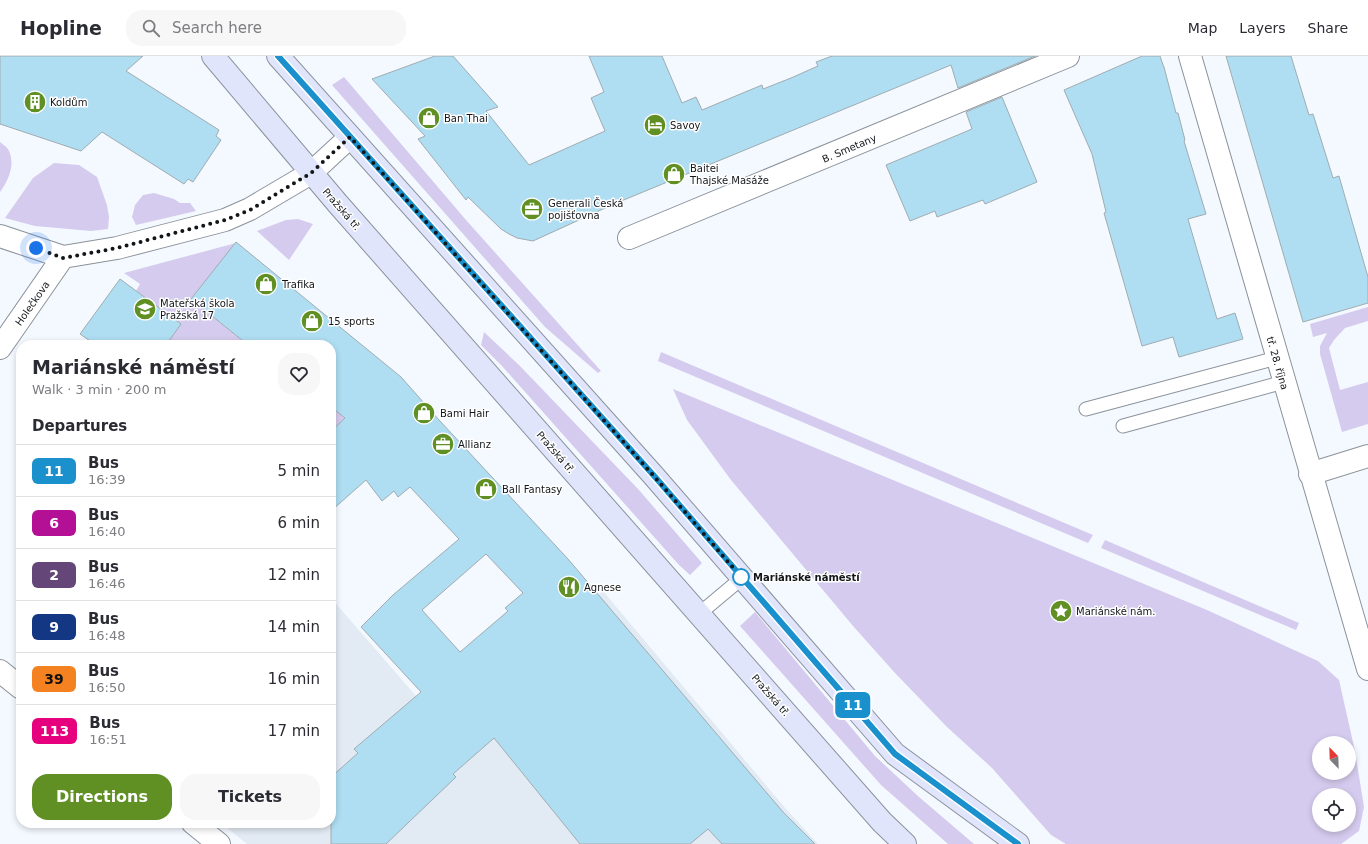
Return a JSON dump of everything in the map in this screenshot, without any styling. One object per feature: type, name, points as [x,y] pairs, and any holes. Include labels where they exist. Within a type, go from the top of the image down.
[{"type":"street","name":"Pražská tř.","points":[[213,56],[311,173],[882,822],[905,844]]},
{"type":"street","points":[[278,56],[653,475],[895,754],[1018,844]]},
{"type":"street","name":"B. Smetany","points":[[629,238],[1068,56]]},
{"type":"street","name":"tř. 28. října","points":[[1190,56],[1310,474],[1368,669]]},
{"type":"street","points":[[0,236],[63,258],[117,248],[225,220],[250,210],[311,173],[350,137]]},
{"type":"street","name":"Holečkova","points":[[0,348],[63,258]]},
{"type":"street","points":[[1310,474],[1368,456]]},
{"type":"street","points":[[199,828],[219,844]]},
{"type":"lane","points":[[1086,409],[1277,358]]},
{"type":"lane","points":[[1123,426],[1284,382]]},
{"type":"lane","points":[[699,614],[742,578]]},
{"type":"shaded area","points":[[344,77],[466,220],[601,371],[598,373],[545,327],[332,85]]},
{"type":"shaded area","points":[[0,142],[8,149],[11,166],[9,177],[0,192]]},
{"type":"shaded area","points":[[54,163],[79,165],[97,177],[107,205],[109,217],[108,229],[91,231],[35,226],[5,218],[33,178]]},
{"type":"shaded area","points":[[154,193],[174,199],[180,203],[190,203],[196,211],[136,225],[132,217],[135,205],[143,195]]},
{"type":"shaded area","points":[[298,219],[313,224],[289,260],[257,231],[286,220]]},
{"type":"shaded area","points":[[236,243],[191,299],[241,340],[170,340],[181,324],[136,291],[140,284],[124,273]]},
{"type":"shaded area","points":[[1368,307],[1368,321],[1345,328],[1329,348],[1340,390],[1368,382],[1368,424],[1342,432],[1320,354],[1320,346],[1327,333],[1313,337],[1310,324]]},
{"type":"shaded area","points":[[484,332],[519,365],[639,490],[702,563],[690,575],[679,565],[502,366],[481,345]]},
{"type":"shaded area","points":[[661,352],[1093,535],[1088,543],[658,361]]},
{"type":"shaded area","points":[[673,389],[1207,610],[1318,661],[1339,680],[1352,736],[1312,736],[1312,780],[1356,780],[1356,757],[1364,807],[1359,831],[1341,844],[1066,844],[1051,835],[992,768],[947,727],[895,673],[853,626],[731,480],[687,420]]},
{"type":"shaded area","points":[[336,411],[345,418],[336,426]]},
{"type":"shaded area","points":[[1105,540],[1299,623],[1296,630],[1101,548]]},
{"type":"shaded area","points":[[603,591],[786,809],[818,844],[247,844],[227,828],[336,828],[336,604],[436,719]]},
{"type":"shaded area","points":[[755,612],[875,756],[919,797],[974,844],[948,844],[881,785],[740,626]]},
{"type":"building","points":[[0,56],[143,56],[126,71],[219,130],[216,136],[221,140],[193,182],[188,179],[184,184],[102,132],[81,151],[0,124]]},
{"type":"building","points":[[435,56],[453,56],[498,107],[486,111],[529,165],[605,131],[591,98],[604,92],[589,56],[662,56],[682,103],[696,97],[702,110],[762,85],[763,89],[791,78],[818,66],[816,62],[832,56],[1035,56],[958,88],[951,65],[614,204],[533,241],[517,238],[509,234],[501,229],[468,197],[466,200],[418,139],[425,136],[372,79]]},
{"type":"building","points":[[1142,56],[1160,56],[1176,113],[1178,113],[1184,141],[1206,214],[1188,219],[1217,319],[1235,313],[1243,339],[1179,357],[1173,337],[1142,346],[1104,213],[1106,212],[1092,154],[1064,90]]},
{"type":"building","points":[[1226,56],[1291,56],[1309,115],[1313,114],[1333,178],[1339,176],[1368,277],[1368,303],[1303,322]]},
{"type":"building","points":[[1002,97],[1037,182],[985,204],[983,200],[937,217],[935,211],[910,221],[886,165],[972,129],[966,112]]},
{"type":"building","points":[[236,242],[401,377],[568,559],[783,812],[815,844],[722,844],[708,829],[690,844],[580,844],[494,738],[453,774],[456,777],[386,844],[331,844],[331,828],[336,828],[336,773],[358,753],[354,749],[421,692],[361,627],[393,595],[459,539],[410,487],[398,497],[394,491],[382,501],[366,480],[336,507],[336,426],[345,418],[336,411],[336,340],[242,340],[191,299]],"holes":[[[486,554],[523,593],[505,608],[508,611],[460,652],[422,610]]]},
{"type":"building","points":[[120,279],[181,324],[170,340],[89,340],[80,334]]},
{"type":"bus line","name":"11","points":[[278,56],[656,478],[895,754],[1018,844]]},
{"type":"place","name":"Koldům","points":[[35,102]]},
{"type":"place","name":"Ban Thai","points":[[429,118]]},
{"type":"place","name":"Savoy","points":[[655,125]]},
{"type":"place","name":"Baitei Thajské Masáže","points":[[674,174]]},
{"type":"place","name":"Generali Česká pojišťovna","points":[[532,209]]},
{"type":"place","name":"Trafika","points":[[266,284]]},
{"type":"place","name":"Mateřská škola Pražská 17","points":[[145,309]]},
{"type":"place","name":"15 sports","points":[[312,321]]},
{"type":"place","name":"Bami Hair","points":[[424,413]]},
{"type":"place","name":"Allianz","points":[[443,444]]},
{"type":"place","name":"Ball Fantasy","points":[[486,489]]},
{"type":"place","name":"Mariánské náměstí","points":[[741,577]]},
{"type":"place","name":"Agnese","points":[[569,587]]},
{"type":"place","name":"Mariánské nám.","points":[[1061,611]]},
{"type":"route","points":[[36,248],[63,258],[117,248],[225,220],[250,210],[311,173],[350,137],[653,475],[742,578],[741,577]]}]
